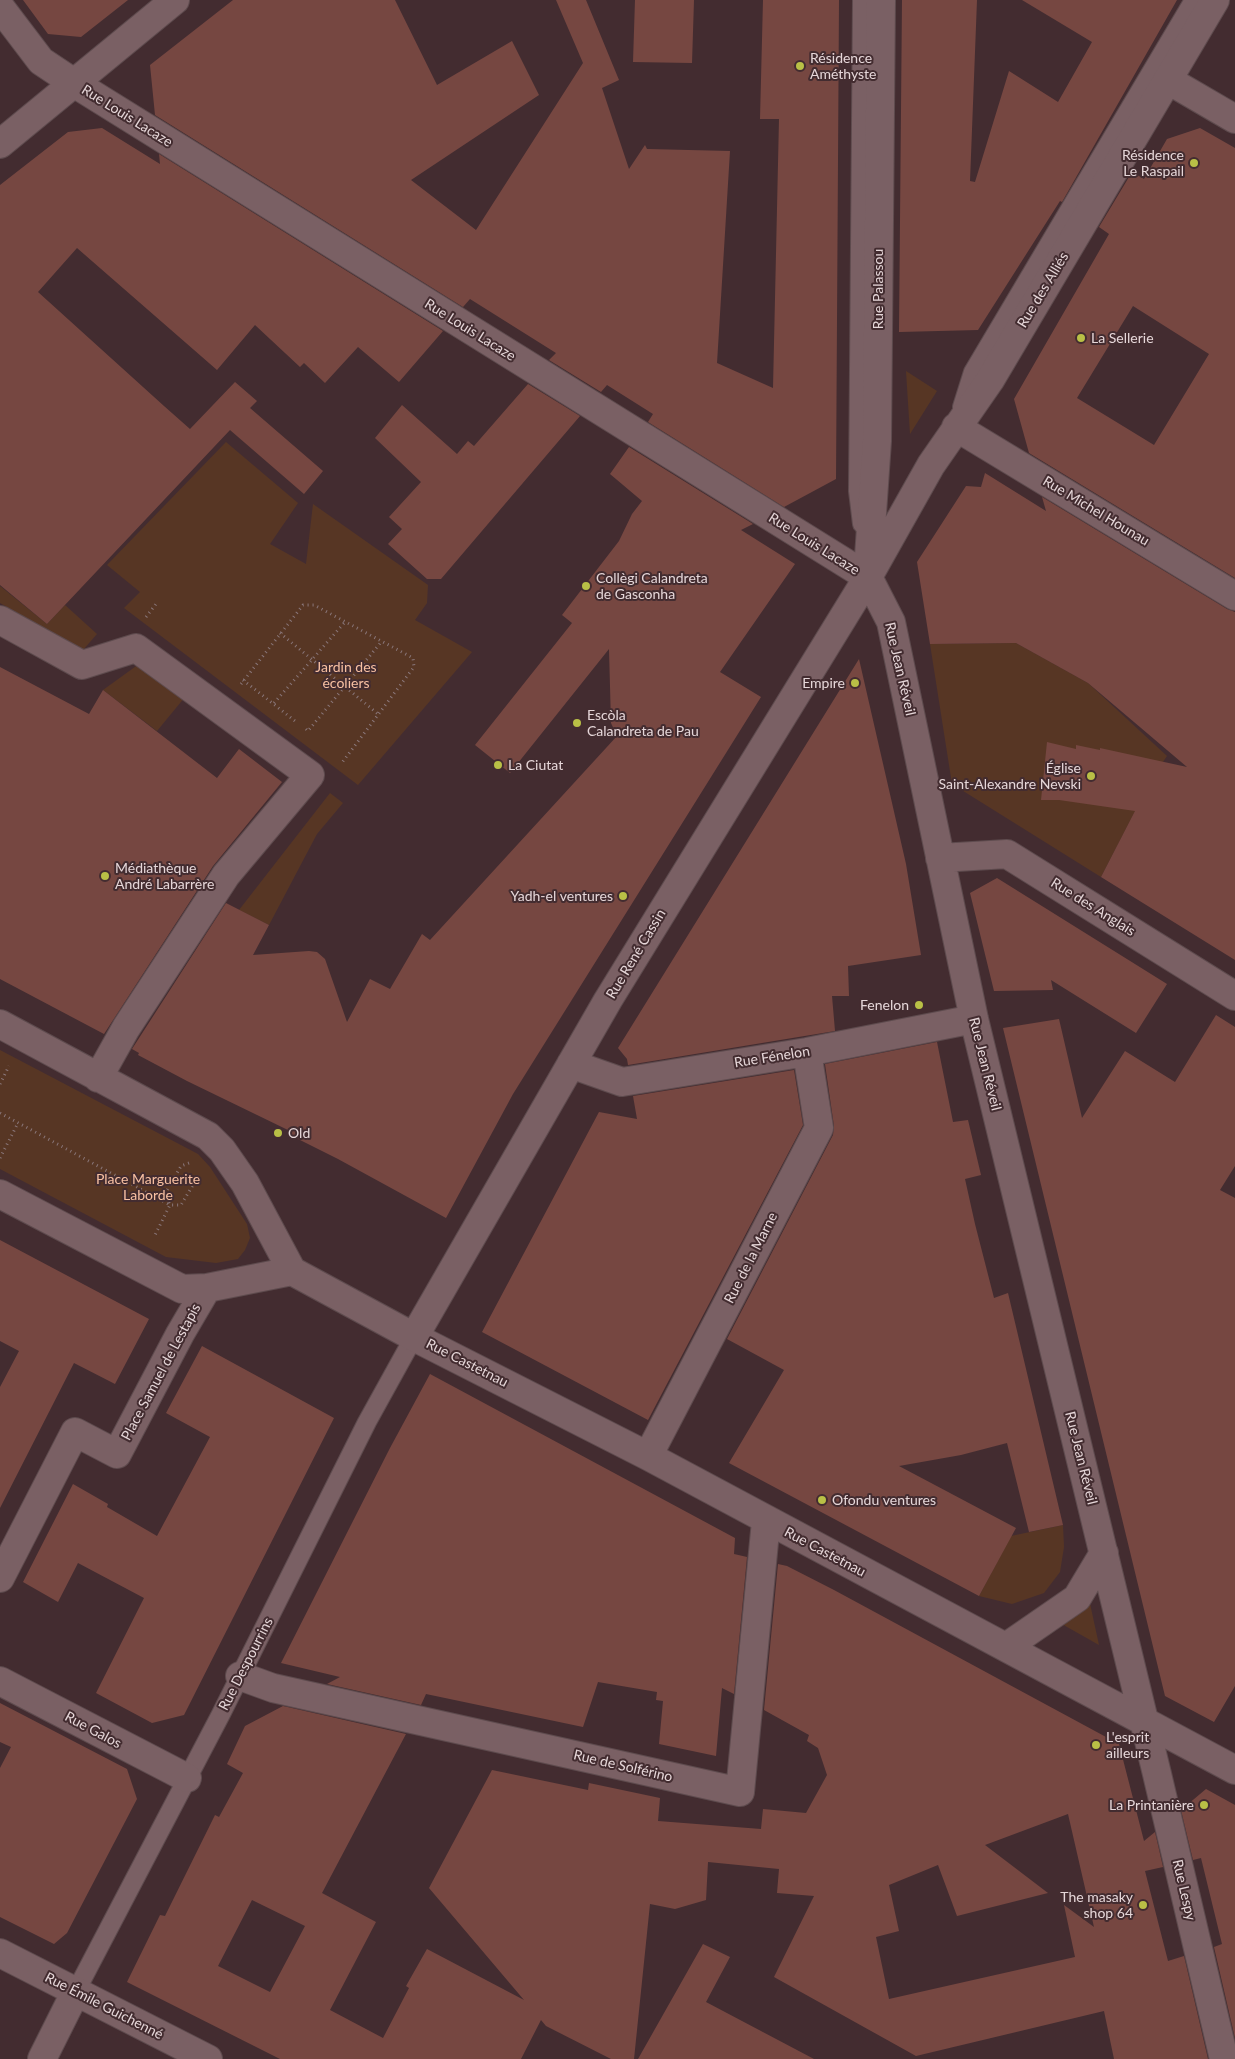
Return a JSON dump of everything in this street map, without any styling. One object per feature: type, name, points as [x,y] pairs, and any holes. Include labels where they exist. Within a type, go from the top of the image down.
[{"type":"street","points":[[0,144],[175,0]]},
{"type":"street","name":"Rue Palassou","points":[[868,577],[877,442],[881,0]]},
{"type":"street","name":"Rue des Alliés","points":[[868,577],[931,465],[990,380],[1215,0]]},
{"type":"street","name":"Rue Louis Lacaze","points":[[0,7],[41,61],[74,83],[868,577]]},
{"type":"street","points":[[1168,80],[1235,118]]},
{"type":"street","name":"Rue Michel Hounau","points":[[956,427],[1235,596]]},
{"type":"street","name":"Rue Jean Réveil","points":[[868,577],[892,622],[974,1019],[1144,1721]]},
{"type":"street","name":"Rue René Cassin","points":[[414,1337],[571,1064],[868,577]]},
{"type":"street","points":[[0,620],[82,665],[136,648],[310,776],[226,875],[126,1028],[98,1078]]},
{"type":"street","name":"Rue des Anglais","points":[[940,858],[1007,854],[1235,996]]},
{"type":"street","name":"Rue Fénelon","points":[[571,1064],[622,1082],[807,1052],[974,1019]]},
{"type":"street","points":[[0,1024],[208,1136],[222,1150],[245,1183],[292,1271],[414,1337]]},
{"type":"street","name":"Rue de la Marne","points":[[648,1456],[818,1128],[807,1052]]},
{"type":"street","points":[[0,1194],[182,1289],[207,1288],[292,1271]]},
{"type":"street","name":"Place Samuel de Lestapis","points":[[0,1578],[76,1432],[118,1454],[180,1334],[207,1288]]},
{"type":"street","name":"Rue Castetnau","points":[[414,1337],[648,1456],[766,1521],[1144,1721],[1232,1762]]},
{"type":"street","name":"Rue de Solférino","points":[[240,1676],[273,1688],[740,1792],[766,1521]]},
{"type":"street","points":[[1006,1647],[1077,1598],[1104,1553]]},
{"type":"street","name":"Rue Galos","points":[[0,1681],[187,1778]]},
{"type":"street","name":"Rue Lespy","points":[[1144,1721],[1224,2059]]},
{"type":"street","name":"Rue Émile Guichenné","points":[[0,1954],[208,2059]]},
{"type":"street","points":[[42,2059],[76,1991]]},
{"type":"lane","points":[[862,0],[858,491],[868,577]]},
{"type":"lane","points":[[956,427],[973,372],[1194,0]]},
{"type":"lane","name":"Rue Despourrins","points":[[76,1991],[240,1676],[367,1422],[414,1337]]},
{"type":"path","points":[[219,709],[303,605],[314,605],[413,658],[414,667],[326,782],[310,776]]},
{"type":"path","points":[[274,703],[345,622]]},
{"type":"path","points":[[280,633],[378,714]]},
{"type":"path","points":[[244,680],[308,731],[382,641]]},
{"type":"path","points":[[0,1084],[10,1066],[5,1064]]},
{"type":"path","points":[[0,1113],[170,1205],[181,1205],[199,1175],[197,1168]]},
{"type":"path","points":[[0,1158],[18,1123]]},
{"type":"path","points":[[170,1205],[165,1194],[181,1166],[194,1161]]},
{"type":"path","points":[[139,1267],[170,1205]]},
{"type":"green space","points":[[906,371],[937,391],[910,434]]},
{"type":"green space","name":"Jardin des écoliers","points":[[226,442],[298,503],[270,544],[306,564],[313,504],[428,585],[427,603],[415,620],[472,652],[358,785],[124,608],[140,592],[107,565]]},
{"type":"green space","points":[[0,586],[47,624],[65,605],[97,634],[83,650],[0,603]]},
{"type":"green space","points":[[1016,643],[1088,683],[1167,756],[1154,775],[1101,877],[952,784],[930,644]]},
{"type":"green space","points":[[139,664],[185,697],[157,731],[103,690]]},
{"type":"green space","points":[[330,793],[343,803],[317,834],[269,925],[239,910]]},
{"type":"green space","name":"Place Marguerite Laborde","points":[[0,1050],[198,1154],[210,1167],[247,1224],[250,1238],[245,1250],[238,1259],[216,1263],[166,1257],[0,1169]]},
{"type":"green space","points":[[1063,1525],[1064,1547],[1060,1572],[1044,1593],[1012,1604],[979,1596],[1011,1536]]},
{"type":"green space","points":[[1089,1599],[1099,1645],[1060,1623]]},
{"type":"building","points":[[23,0],[128,0],[81,37],[48,34]]},
{"type":"building","points":[[233,0],[395,0],[437,85],[512,41],[539,95],[411,180],[476,230],[583,63],[556,0],[586,0],[619,80],[602,88],[629,169],[645,145],[647,149],[730,151],[717,363],[773,388],[779,119],[760,119],[763,0],[839,0],[836,479],[784,507],[648,422],[653,414],[607,385],[601,392],[549,360],[556,353],[470,299],[463,307],[155,115],[150,65]]},
{"type":"building","points":[[635,0],[694,0],[692,63],[633,62]]},
{"type":"building","points":[[902,0],[977,0],[970,181],[975,182],[1009,71],[1058,102],[1092,42],[1022,0],[1177,0],[1062,202],[1060,201],[978,330],[899,332]]},
{"type":"building","points":[[102,128],[160,164],[159,154],[443,331],[399,382],[358,347],[325,383],[304,363],[300,367],[255,325],[217,370],[77,248],[38,292],[190,429],[235,382],[257,401],[250,408],[323,471],[304,494],[230,430],[47,624],[0,585],[0,185],[68,132]]},
{"type":"building","points":[[1200,128],[1235,148],[1235,578],[1029,453],[1014,399],[1109,234],[1099,227],[1132,172],[1144,179],[1167,139]],"holes":[[[1133,306],[1209,354],[1154,445],[1077,398]]]},
{"type":"building","points":[[528,384],[580,416],[441,579],[427,579],[388,544],[402,529],[389,517],[421,482],[375,438],[402,405],[457,454],[468,441],[474,446]]},
{"type":"building","points":[[629,447],[753,524],[741,530],[795,564],[720,672],[761,697],[513,1094],[446,1218],[288,1134],[290,1131],[187,1081],[138,1055],[139,1053],[132,1049],[226,903],[269,925],[253,955],[309,951],[317,952],[325,959],[347,1022],[370,979],[390,989],[422,934],[430,940],[617,736],[611,723],[609,649],[510,773],[475,745],[572,623],[562,615],[619,541],[632,514],[642,501],[610,474]]},
{"type":"building","points":[[985,473],[1046,511],[1042,497],[1227,609],[1235,612],[1235,960],[1101,877],[1135,811],[1059,800],[1041,800],[1047,742],[1076,749],[1076,745],[1100,750],[1100,748],[1187,767],[1088,683],[1016,643],[930,644],[917,562],[966,486],[981,487]]},
{"type":"building","points":[[859,659],[906,864],[921,955],[848,966],[849,996],[832,996],[835,1031],[628,1065],[627,1059],[618,1048]]},
{"type":"building","name":"Médiathèque André Labarrère","points":[[0,667],[89,714],[103,690],[217,778],[239,749],[282,782],[213,866],[104,1034],[0,979]]},
{"type":"building","points":[[997,878],[1167,984],[1136,1033],[1051,980],[1053,990],[994,991],[970,893]]},
{"type":"building","points":[[1216,1015],[1235,1027],[1235,1166],[1220,1190],[1235,1198],[1235,1686],[1214,1722],[1165,1696],[1003,1028],[1059,1019],[1082,1118],[1125,1051],[1175,1082]]},
{"type":"building","points":[[937,1042],[953,1122],[968,1120],[981,1175],[965,1179],[975,1224],[994,1298],[1008,1293],[1063,1525],[1029,1532],[1007,1443],[961,1455],[899,1466],[1016,1528],[979,1596],[729,1463],[784,1370],[727,1339],[833,1135],[834,1126],[825,1064]]},
{"type":"building","points":[[794,1070],[803,1125],[648,1420],[482,1332],[599,1112],[637,1119],[633,1096]]},
{"type":"building","points":[[0,1240],[149,1319],[115,1384],[74,1363],[0,1508],[0,1387],[19,1351],[0,1341]]},
{"type":"building","points":[[202,1346],[334,1418],[184,1715],[152,1723],[96,1693],[144,1598],[78,1563],[58,1602],[23,1582],[73,1484],[108,1504],[107,1507],[157,1536],[210,1437],[166,1413]]},
{"type":"building","points":[[430,1374],[735,1538],[734,1554],[747,1557],[734,1694],[722,1688],[716,1756],[659,1744],[663,1701],[656,1700],[657,1692],[598,1682],[583,1727],[426,1694],[421,1705],[327,1684],[340,1677],[281,1663],[390,1448]]},
{"type":"building","points":[[778,1564],[787,1566],[834,1590],[1119,1744],[1144,1841],[1155,1832],[1163,1867],[1145,1871],[1168,1961],[1184,1956],[1208,2059],[1114,2059],[1104,2011],[916,2056],[774,1977],[814,1896],[777,1893],[779,1869],[708,1862],[706,1900],[675,1909],[650,1904],[634,2059],[611,2059],[546,2026],[541,2020],[521,2059],[280,2059],[127,1982],[160,1915],[165,1916],[215,1815],[219,1817],[243,1773],[227,1764],[245,1726],[283,1706],[406,1734],[322,1893],[376,1922],[330,2010],[383,2038],[409,1988],[406,1986],[427,1949],[524,2000],[429,1888],[492,1770],[588,1790],[589,1783],[660,1798],[658,1821],[761,1829],[763,1809],[806,1813],[827,1775],[818,1748],[807,1741],[809,1735],[764,1710]],"holes":[[[1068,1814],[1094,1927],[1064,1905],[1075,1957],[889,1999],[876,1937],[899,1931],[889,1885],[938,1865],[957,1916],[1048,1893],[985,1845]],[[252,1900],[305,1926],[270,1992],[218,1966]]]},
{"type":"building","points":[[0,1703],[127,1769],[137,1799],[67,1933],[54,1944],[0,1917],[0,1768],[11,1747],[0,1742]]},
{"type":"building","points":[[1206,1789],[1235,1805],[1235,2038],[1214,1947],[1222,1944],[1201,1858],[1193,1860],[1181,1810]]},
{"type":"building","points":[[703,1944],[730,1957],[706,2002],[814,2059],[638,2059]]},
{"type":"place","name":"Résidence Améthyste","points":[[800,66]]},
{"type":"place","name":"Résidence Le Raspail","points":[[1194,163]]},
{"type":"place","name":"La Sellerie","points":[[1081,338]]},
{"type":"place","name":"Collègi Calandreta de Gasconha","points":[[586,586]]},
{"type":"place","name":"Empire","points":[[855,683]]},
{"type":"place","name":"Escòla Calandreta de Pau","points":[[577,723]]},
{"type":"place","name":"La Ciutat","points":[[498,765]]},
{"type":"place","name":"Église Saint-Alexandre Nevski","points":[[1091,776]]},
{"type":"place","name":"Médiathèque André Labarrère","points":[[105,876]]},
{"type":"place","name":"Yadh-el ventures","points":[[623,896]]},
{"type":"place","name":"Fenelon","points":[[919,1005]]},
{"type":"place","name":"Old","points":[[278,1133]]},
{"type":"place","name":"Ofondu ventures","points":[[822,1500]]},
{"type":"place","name":"L'esprit ailleurs","points":[[1096,1745]]},
{"type":"place","name":"La Printanière","points":[[1204,1805]]},
{"type":"place","name":"The masaky shop 64","points":[[1143,1905]]}]
